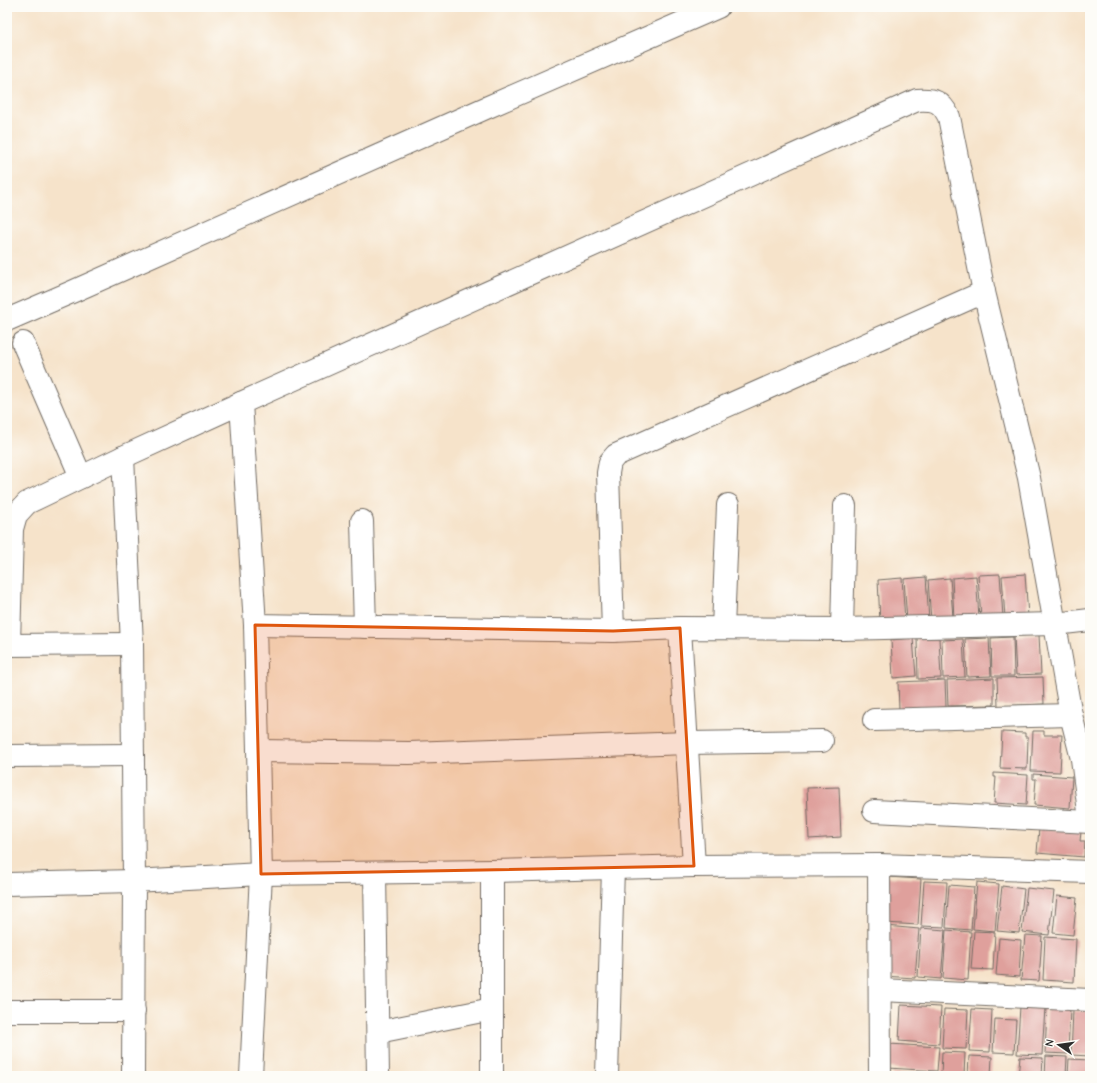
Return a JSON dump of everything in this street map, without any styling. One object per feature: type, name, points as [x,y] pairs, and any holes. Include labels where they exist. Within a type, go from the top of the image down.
[{"type":"street","points":[[7,320],[481,110],[718,7]]},
{"type":"street","points":[[132,644],[8,645],[12,529],[16,515],[27,503],[241,403],[917,100],[931,99],[944,106],[949,117],[984,292],[1029,478],[1071,715],[1086,760],[1090,819]]},
{"type":"street","points":[[613,631],[608,473],[610,462],[616,455],[984,292]]},
{"type":"street","points":[[22,343],[81,477]]},
{"type":"street","points":[[241,403],[255,625],[261,874],[251,1076]]},
{"type":"street","points":[[123,457],[132,644],[134,881],[133,1076]]},
{"type":"street","points":[[723,628],[728,505]]},
{"type":"street","points":[[842,629],[846,506]]},
{"type":"street","points":[[362,521],[365,627]]},
{"type":"street","points":[[255,625],[613,631],[680,628],[842,629],[1055,624],[1090,620]]},
{"type":"street","points":[[680,628],[694,866]]},
{"type":"street","points":[[874,720],[1071,715]]},
{"type":"street","points":[[259,751],[408,753],[687,744],[822,742]]},
{"type":"street","points":[[7,756],[133,755]]},
{"type":"street","points":[[874,811],[1090,822]]},
{"type":"street","points":[[879,865],[880,1076]]},
{"type":"street","points":[[7,884],[134,881],[261,874],[492,871],[694,866],[879,865],[1090,872]]},
{"type":"street","points":[[609,1076],[613,868]]},
{"type":"street","points":[[492,871],[492,1076]]},
{"type":"street","points":[[375,873],[378,1076]]},
{"type":"street","points":[[880,990],[1090,1000]]},
{"type":"street","points":[[378,1032],[492,1009]]},
{"type":"street","points":[[7,1011],[134,1011]]},
{"type":"highlighted area","points":[[255,625],[613,631],[680,628],[694,866],[261,874]]},
{"type":"building","points":[[1000,574],[1003,617],[981,618],[978,575]]},
{"type":"building","points":[[1025,574],[1028,616],[1005,617],[1002,576]]},
{"type":"building","points":[[976,576],[979,617],[954,619],[952,578]]},
{"type":"building","points":[[926,577],[929,620],[907,621],[904,579]]},
{"type":"building","points":[[902,578],[905,621],[880,622],[878,580]]},
{"type":"building","points":[[950,578],[953,618],[931,620],[928,580]]},
{"type":"building","points":[[1039,635],[1041,674],[1016,675],[1014,636]]},
{"type":"building","points":[[1013,637],[1014,676],[992,676],[991,638]]},
{"type":"building","points":[[913,638],[916,676],[893,678],[891,640]]},
{"type":"building","points":[[917,638],[939,638],[941,678],[918,679]]},
{"type":"building","points":[[989,638],[991,676],[967,677],[965,639]]},
{"type":"building","points":[[963,639],[965,677],[943,678],[942,640]]},
{"type":"building","points":[[1043,677],[1044,704],[998,706],[997,678]]},
{"type":"building","points":[[994,678],[994,705],[948,706],[947,680]]},
{"type":"building","points":[[945,680],[946,707],[899,709],[898,682]]},
{"type":"building","points":[[1087,704],[1090,704],[1090,750],[1088,750]]},
{"type":"building","points":[[1033,731],[1044,731],[1044,735],[1062,735],[1060,772],[1031,771]]},
{"type":"building","points":[[1002,732],[1025,733],[1025,737],[1028,737],[1027,769],[1000,768]]},
{"type":"building","points":[[994,773],[1028,775],[1026,805],[994,803],[996,777],[994,777]]},
{"type":"building","points":[[1033,774],[1072,777],[1070,808],[1034,805],[1036,779],[1033,779]]},
{"type":"building","points":[[839,787],[841,837],[809,839],[807,788]]},
{"type":"building","points":[[1039,828],[1081,832],[1080,841],[1085,841],[1084,857],[1037,853]]},
{"type":"building","points":[[887,877],[921,879],[918,925],[885,923]]},
{"type":"building","points":[[924,881],[947,882],[944,927],[921,926]]},
{"type":"building","points":[[977,882],[999,884],[995,931],[973,929]]},
{"type":"building","points":[[949,885],[974,887],[971,930],[946,928]]},
{"type":"building","points":[[1002,886],[1024,889],[1019,933],[997,931]]},
{"type":"building","points":[[1027,888],[1054,891],[1049,935],[1022,932]]},
{"type":"building","points":[[1057,896],[1077,898],[1073,935],[1053,933]]},
{"type":"building","points":[[886,926],[919,929],[915,978],[883,976]]},
{"type":"building","points":[[921,928],[945,930],[941,979],[918,977]]},
{"type":"building","points":[[946,930],[971,932],[968,980],[943,978]]},
{"type":"building","points":[[974,931],[995,932],[993,970],[971,969]]},
{"type":"building","points":[[1025,935],[1042,936],[1039,981],[1021,980]]},
{"type":"building","points":[[1045,937],[1076,939],[1074,982],[1043,980]]},
{"type":"building","points":[[999,938],[1021,940],[1019,977],[996,975]]},
{"type":"building","points":[[901,1005],[941,1007],[939,1044],[899,1041]]},
{"type":"building","points":[[1020,1007],[1045,1008],[1042,1055],[1017,1054]]},
{"type":"building","points":[[1047,1008],[1070,1009],[1068,1054],[1045,1053]]},
{"type":"building","points":[[944,1009],[968,1010],[966,1049],[942,1048]]},
{"type":"building","points":[[972,1009],[992,1010],[990,1052],[969,1051]]},
{"type":"building","points":[[1073,1011],[1090,1011],[1090,1056],[1071,1055]]},
{"type":"building","points":[[995,1019],[1016,1020],[1014,1053],[993,1052]]},
{"type":"building","points":[[889,1044],[939,1047],[937,1071],[888,1068]]},
{"type":"building","points":[[942,1052],[965,1053],[964,1076],[941,1076]]},
{"type":"building","points":[[969,1056],[992,1057],[991,1076],[968,1076]]},
{"type":"building","points":[[1046,1056],[1067,1057],[1066,1076],[1045,1076]]},
{"type":"building","points":[[1020,1057],[1043,1058],[1042,1076],[1018,1076]]},
{"type":"building","points":[[1069,1059],[1090,1060],[1090,1076],[1068,1076]]},
{"type":"building","points":[[893,1073],[931,1075],[931,1076],[893,1076]]}]
